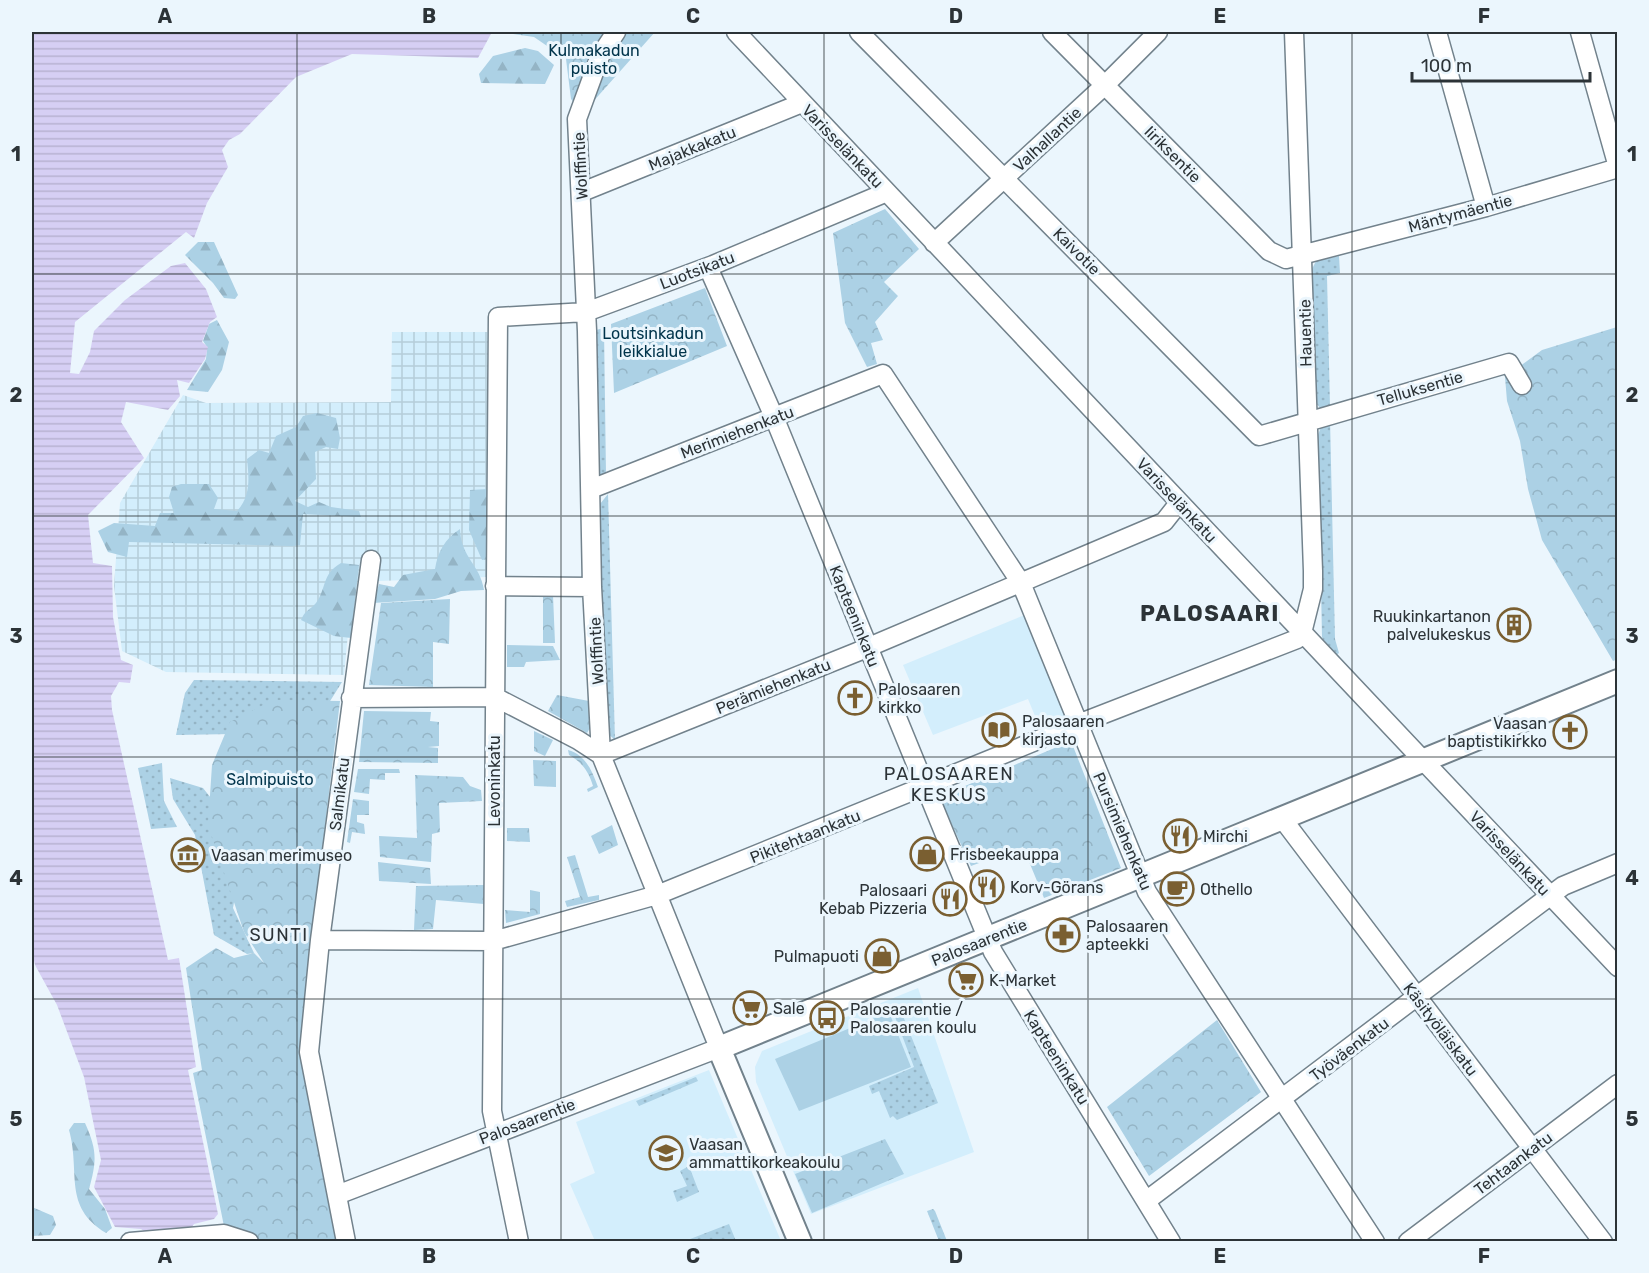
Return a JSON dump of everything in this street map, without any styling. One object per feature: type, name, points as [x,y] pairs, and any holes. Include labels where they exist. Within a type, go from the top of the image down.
[{"type":"main road","name":"Palosaarentie","points":[[718,1048],[1617,681]]},
{"type":"main road","name":"Wolffintie","points":[[718,1048],[800,1242]]},
{"type":"street","name":"Wolffintie","points":[[616,32],[600,56],[577,119],[586,312],[592,587],[602,755],[718,1048]]},
{"type":"street","name":"Varisselänkatu","points":[[736,32],[1617,967]]},
{"type":"street","name":"Kaivotie","points":[[859,32],[1259,436],[1308,422]]},
{"type":"street","name":"Iiriksentie","points":[[1052,32],[1269,252],[1286,259],[1302,255]]},
{"type":"street","name":"Valhallantie","points":[[934,243],[1105,85],[1158,32]]},
{"type":"street","name":"Hauentie","points":[[1294,32],[1313,589],[1302,633]]},
{"type":"street","points":[[1437,32],[1486,207]]},
{"type":"street","points":[[1580,32],[1617,168]]},
{"type":"street","name":"Majakkakatu","points":[[582,192],[802,103]]},
{"type":"street","name":"Mäntymäentie","points":[[1302,255],[1486,207],[1617,168]]},
{"type":"street","name":"Luotsikatu","points":[[498,317],[586,312],[708,267],[887,192]]},
{"type":"street","name":"Kapteeninkatu","points":[[708,267],[774,417],[993,952],[1171,1242]]},
{"type":"street","name":"Levoninkatu","points":[[498,317],[492,1111],[519,1242]]},
{"type":"street","name":"Telluksentie","points":[[1308,422],[1509,363],[1522,385]]},
{"type":"street","name":"Merimiehenkatu","points":[[591,489],[883,374]]},
{"type":"street","name":"Pursimiehenkatu","points":[[883,374],[1022,583],[1147,892],[1375,1242]]},
{"type":"street","name":"Perämiehenkatu","points":[[602,755],[868,648],[1164,522],[1179,503]]},
{"type":"street","name":"Salmikatu","points":[[346,1242],[309,1052],[320,940],[371,560]]},
{"type":"street","points":[[495,586],[592,587]]},
{"type":"street","name":"Pikitehtaankatu","points":[[320,940],[494,941],[657,895],[1078,724],[1297,639],[1302,633]]},
{"type":"street","points":[[351,698],[495,697],[602,755]]},
{"type":"street","name":"Käsityöläiskatu","points":[[1281,817],[1603,1242]]},
{"type":"street","name":"Työväenkatu","points":[[1146,1201],[1563,886],[1617,863]]},
{"type":"street","name":"Palosaarentie","points":[[337,1195],[718,1048]]},
{"type":"street","name":"Tehtaankatu","points":[[1408,1242],[1617,1084]]},
{"type":"street","points":[[136,1241],[224,1234],[249,1242]]},
{"type":"shaded area","points":[[32,32],[492,32],[478,58],[352,54],[296,77],[240,134],[229,140],[222,150],[228,167],[207,203],[194,238],[186,232],[75,322],[70,373],[79,374],[90,352],[94,331],[125,300],[171,266],[185,263],[206,289],[217,317],[210,322],[202,342],[208,347],[205,359],[189,383],[177,380],[180,396],[168,410],[126,402],[121,422],[144,458],[88,515],[93,563],[112,566],[113,617],[121,660],[133,665],[130,683],[119,682],[111,696],[112,710],[168,960],[179,958],[196,1067],[188,1070],[218,1214],[214,1219],[194,1224],[189,1231],[148,1234],[141,1229],[115,1227],[94,1187],[101,1160],[84,1077],[57,1005],[35,965],[32,951]]},
{"type":"shaded area","points":[[392,332],[489,332],[486,577],[353,582],[344,675],[166,672],[122,651],[114,586],[120,503],[183,395],[206,403],[391,402]]},
{"type":"shaded area","points":[[1027,614],[1069,721],[1042,733],[1028,699],[933,735],[903,665]]},
{"type":"shaded area","points":[[918,988],[974,1152],[811,1214],[756,1082],[755,1067],[762,1051]]},
{"type":"shaded area","name":"Vaasan ammattikorkeakoulu","points":[[709,1070],[781,1241],[595,1241],[570,1184],[595,1173],[576,1122]]},
{"type":"green space","name":"Kulmakadun puisto","points":[[499,32],[655,32],[583,113],[571,99],[566,59],[534,37]]},
{"type":"green space","points":[[525,48],[538,51],[554,65],[545,84],[481,83],[479,74],[493,56]]},
{"type":"green space","points":[[885,209],[919,249],[884,282],[898,296],[875,322],[883,340],[871,343],[877,364],[867,367],[845,323],[833,233]]},
{"type":"green space","points":[[198,242],[214,242],[238,295],[235,299],[224,298],[213,283],[185,255]]},
{"type":"green space","points":[[1339,256],[1340,273],[1327,276],[1330,407],[1320,408],[1316,403],[1312,269],[1316,261]]},
{"type":"green space","name":"Loutsinkadun leikkialue","points":[[705,288],[727,346],[614,393],[611,324]]},
{"type":"green space","points":[[217,320],[229,342],[222,370],[208,392],[187,390],[206,359],[207,347],[203,341],[209,324]]},
{"type":"green space","points":[[1617,327],[1618,659],[1613,661],[1542,540],[1528,489],[1520,441],[1507,401],[1505,377],[1542,350]]},
{"type":"green space","points":[[604,328],[606,474],[600,474],[596,330]]},
{"type":"green space","points":[[317,413],[336,418],[340,438],[338,449],[326,447],[315,452],[316,479],[295,501],[308,507],[319,502],[331,507],[359,511],[361,517],[303,514],[300,545],[129,542],[127,557],[108,552],[98,531],[114,523],[155,526],[160,513],[174,513],[169,497],[172,487],[181,484],[209,484],[218,498],[214,509],[237,511],[247,493],[247,459],[259,450],[269,453],[276,436],[296,427],[303,416]]},
{"type":"green space","points":[[1330,419],[1335,639],[1339,653],[1335,656],[1327,649],[1322,637],[1318,435],[1322,424]]},
{"type":"green space","points":[[488,489],[489,559],[482,560],[469,530],[470,490]]},
{"type":"green space","points":[[608,494],[615,740],[606,732],[605,712],[600,504]]},
{"type":"green space","points":[[460,529],[464,547],[479,574],[484,590],[461,591],[435,599],[373,603],[379,584],[394,587],[403,575],[435,569],[443,546]]},
{"type":"green space","points":[[341,563],[359,565],[351,638],[334,636],[301,620],[316,603],[330,572]]},
{"type":"green space","points":[[553,595],[555,643],[543,643],[543,596]]},
{"type":"green space","points":[[450,599],[449,644],[433,642],[433,687],[369,685],[381,603]]},
{"type":"green space","points":[[507,645],[553,646],[560,660],[526,662],[524,667],[507,667]]},
{"type":"green space","points":[[194,680],[342,682],[327,706],[233,734],[176,735],[185,693]]},
{"type":"green space","points":[[557,695],[589,701],[590,728],[587,733],[548,711]]},
{"type":"green space","name":"Salmipuisto","points":[[273,700],[340,701],[307,977],[303,1052],[339,1241],[227,1241],[193,1073],[202,1070],[186,968],[216,948],[234,958],[254,953],[264,963],[244,932],[208,825],[212,765],[230,722]]},
{"type":"green space","points":[[364,711],[431,712],[430,721],[439,722],[439,746],[428,747],[438,748],[438,763],[359,762]]},
{"type":"green space","points":[[534,731],[553,740],[545,756],[534,751]]},
{"type":"green space","points":[[1071,741],[1121,868],[1044,898],[1023,847],[971,866],[939,797]]},
{"type":"green space","points":[[568,750],[584,760],[598,787],[588,792],[587,789],[593,786],[589,776],[581,764],[569,755]]},
{"type":"green space","points":[[533,760],[556,761],[556,787],[534,786]]},
{"type":"green space","points":[[162,763],[164,801],[177,827],[151,829],[138,768]]},
{"type":"green space","points":[[358,769],[399,769],[400,773],[385,773],[385,780],[370,779],[369,794],[354,792]]},
{"type":"green space","points":[[415,775],[463,777],[470,786],[481,790],[482,801],[439,803],[440,832],[432,834],[431,862],[380,857],[379,836],[417,838]]},
{"type":"green space","points":[[170,778],[203,788],[222,812],[243,851],[233,908],[254,953],[247,954],[214,935],[195,835],[173,799]]},
{"type":"green space","points":[[353,799],[369,801],[369,815],[357,815],[357,822],[364,824],[365,834],[352,832],[350,843],[347,842]]},
{"type":"green space","points":[[612,825],[618,845],[599,854],[591,836]]},
{"type":"green space","points":[[507,828],[529,828],[530,842],[507,841]]},
{"type":"green space","points":[[575,855],[588,897],[599,895],[599,900],[567,907],[565,901],[580,897],[567,857]]},
{"type":"green space","points":[[378,862],[430,868],[431,884],[379,881]]},
{"type":"green space","points":[[484,885],[484,904],[436,900],[433,929],[414,930],[416,886]]},
{"type":"green space","points":[[530,890],[540,892],[540,914],[506,923],[505,910],[530,912]]},
{"type":"green space","points":[[899,1006],[938,1103],[897,1120],[893,1116],[890,1118],[879,1091],[872,1094],[869,1086],[914,1067],[892,1009]]},
{"type":"green space","points":[[889,1012],[911,1067],[799,1111],[775,1059]]},
{"type":"green space","points":[[1217,1020],[1261,1092],[1149,1176],[1107,1107]]},
{"type":"green space","points":[[696,1077],[698,1081],[639,1106],[636,1101]]},
{"type":"green space","points":[[74,1123],[85,1123],[92,1141],[94,1162],[89,1189],[105,1209],[112,1228],[106,1233],[92,1223],[83,1212],[78,1200],[69,1130]]},
{"type":"green space","points":[[885,1139],[904,1174],[812,1213],[795,1174]]},
{"type":"green space","points":[[689,1166],[699,1192],[677,1202],[673,1191],[687,1186],[680,1171]]},
{"type":"green space","points":[[32,1207],[53,1216],[56,1225],[50,1235],[32,1236]]},
{"type":"green space","points":[[933,1209],[947,1241],[939,1241],[927,1211]]},
{"type":"green space","points":[[729,1224],[736,1241],[685,1241]]},
{"type":"place","name":"Ruukinkartanon palvelukeskus","points":[[1514,625]]},
{"type":"place","name":"Palosaaren kirkko","points":[[855,698]]},
{"type":"place","name":"Palosaaren kirjasto","points":[[999,730]]},
{"type":"place","name":"Vaasan baptistikirkko","points":[[1570,732]]},
{"type":"place","name":"Mirchi","points":[[1180,836]]},
{"type":"place","name":"Frisbeekauppa","points":[[927,854]]},
{"type":"place","name":"Vaasan merimuseo","points":[[188,855]]},
{"type":"place","name":"Korv-Görans","points":[[987,887]]},
{"type":"place","name":"Othello","points":[[1177,889]]},
{"type":"place","name":"Palosaari Kebab Pizzeria","points":[[950,899]]},
{"type":"place","name":"Palosaaren apteekki","points":[[1063,935]]},
{"type":"place","name":"Pulmapuoti","points":[[882,956]]},
{"type":"place","name":"K-Market","points":[[966,980]]},
{"type":"place","name":"Sale","points":[[750,1008]]},
{"type":"place","name":"Palosaarentie / Palosaaren koulu","points":[[827,1018]]},
{"type":"place","name":"Vaasan ammattikorkeakoulu","points":[[666,1153]]},
{"type":"district","name":"PALOSAARI","points":[[1210,613]]},
{"type":"district","name":"PALOSAAREN KESKUS","points":[[949,784]]},
{"type":"district","name":"SUNTI","points":[[279,935]]}]
